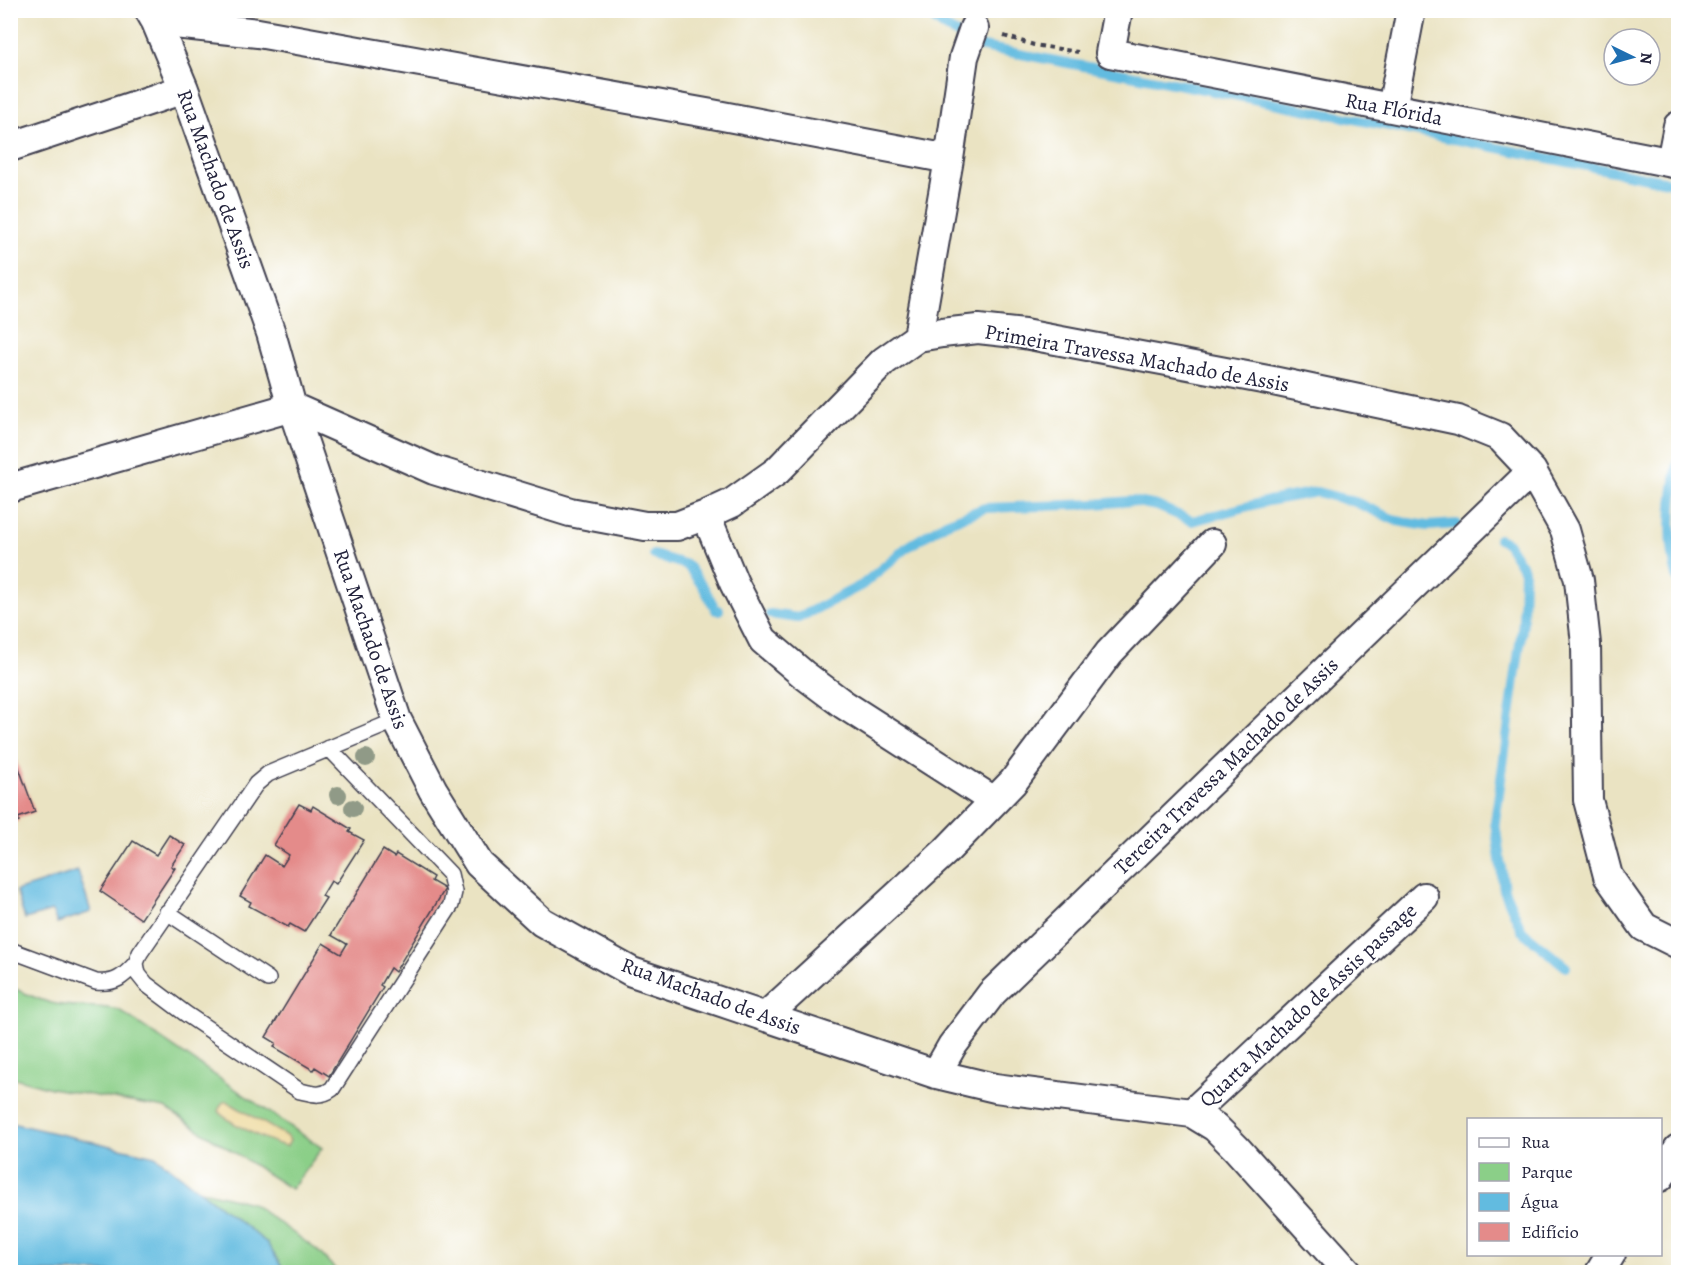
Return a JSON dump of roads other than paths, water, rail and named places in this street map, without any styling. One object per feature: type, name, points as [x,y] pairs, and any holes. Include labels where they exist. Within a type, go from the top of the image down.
[{"type":"street","name":"Rua Flórida","points":[[1118,10],[1110,53],[1675,163]]},
{"type":"street","points":[[1392,108],[1411,10]]},
{"type":"street","points":[[152,16],[712,114],[949,159]]},
{"type":"street","name":"Rua Machado de Assis","points":[[152,16],[184,89],[271,333],[292,406],[397,720],[433,790],[479,864],[542,922],[632,972],[936,1074],[995,1088],[1192,1113],[1215,1127],[1236,1148],[1348,1272]]},
{"type":"street","points":[[918,337],[964,57],[974,28]]},
{"type":"street","points":[[10,147],[184,89]]},
{"type":"street","points":[[1675,163],[1678,126]]},
{"type":"street","name":"Primeira Travessa Machado de Assis","points":[[292,406],[434,470],[570,512],[645,526],[677,526],[732,503],[777,471],[884,361],[918,337],[978,329],[1024,334],[1273,381],[1458,420],[1500,437],[1532,471],[1565,530],[1579,580],[1586,645],[1588,800],[1608,876],[1644,927],[1678,944]]},
{"type":"street","points":[[10,488],[292,406]]},
{"type":"street","name":"Terceira Travessa Machado de Assis","points":[[936,1074],[952,1046],[993,993],[1532,471]]},
{"type":"street","points":[[706,515],[734,583],[763,640],[843,704],[994,801]]},
{"type":"street","points":[[766,1016],[946,851],[1013,782],[1109,653],[1212,544]]},
{"type":"street","name":"Quarta Machado de Assis passage","points":[[1192,1113],[1424,897]]},
{"type":"street","points":[[1662,1174],[1678,1149]]},
{"type":"street","points":[[1600,1272],[1610,1256]]},
{"type":"lane","points":[[10,950],[96,982],[109,983],[120,980],[136,963],[140,952],[256,784],[268,774],[397,720]]},
{"type":"lane","points":[[136,963],[138,974],[146,984],[186,1014],[300,1091],[316,1095],[325,1094],[332,1089],[451,905],[454,892],[450,874],[329,748]]},
{"type":"lane","points":[[167,912],[268,979]]},
{"type":"water","points":[[78,871],[91,912],[57,923],[52,911],[25,919],[16,891]]},
{"type":"water","points":[[11,1123],[155,1156],[267,1243],[285,1272],[11,1272]]},
{"type":"waterway","points":[[923,10],[943,26],[978,46],[1678,184]]},
{"type":"waterway","points":[[1678,462],[1671,521],[1672,550],[1678,580]]},
{"type":"waterway","points":[[770,614],[798,618],[862,585],[906,548],[946,523],[985,508],[1132,501],[1157,506],[1192,521],[1268,501],[1317,492],[1355,502],[1397,521],[1428,526],[1457,524]]},
{"type":"waterway","points":[[1499,539],[1507,543],[1524,570],[1523,622],[1495,822],[1504,890],[1522,931],[1566,967]]},
{"type":"waterway","points":[[654,555],[687,565],[704,588],[716,610],[719,610]]}]
